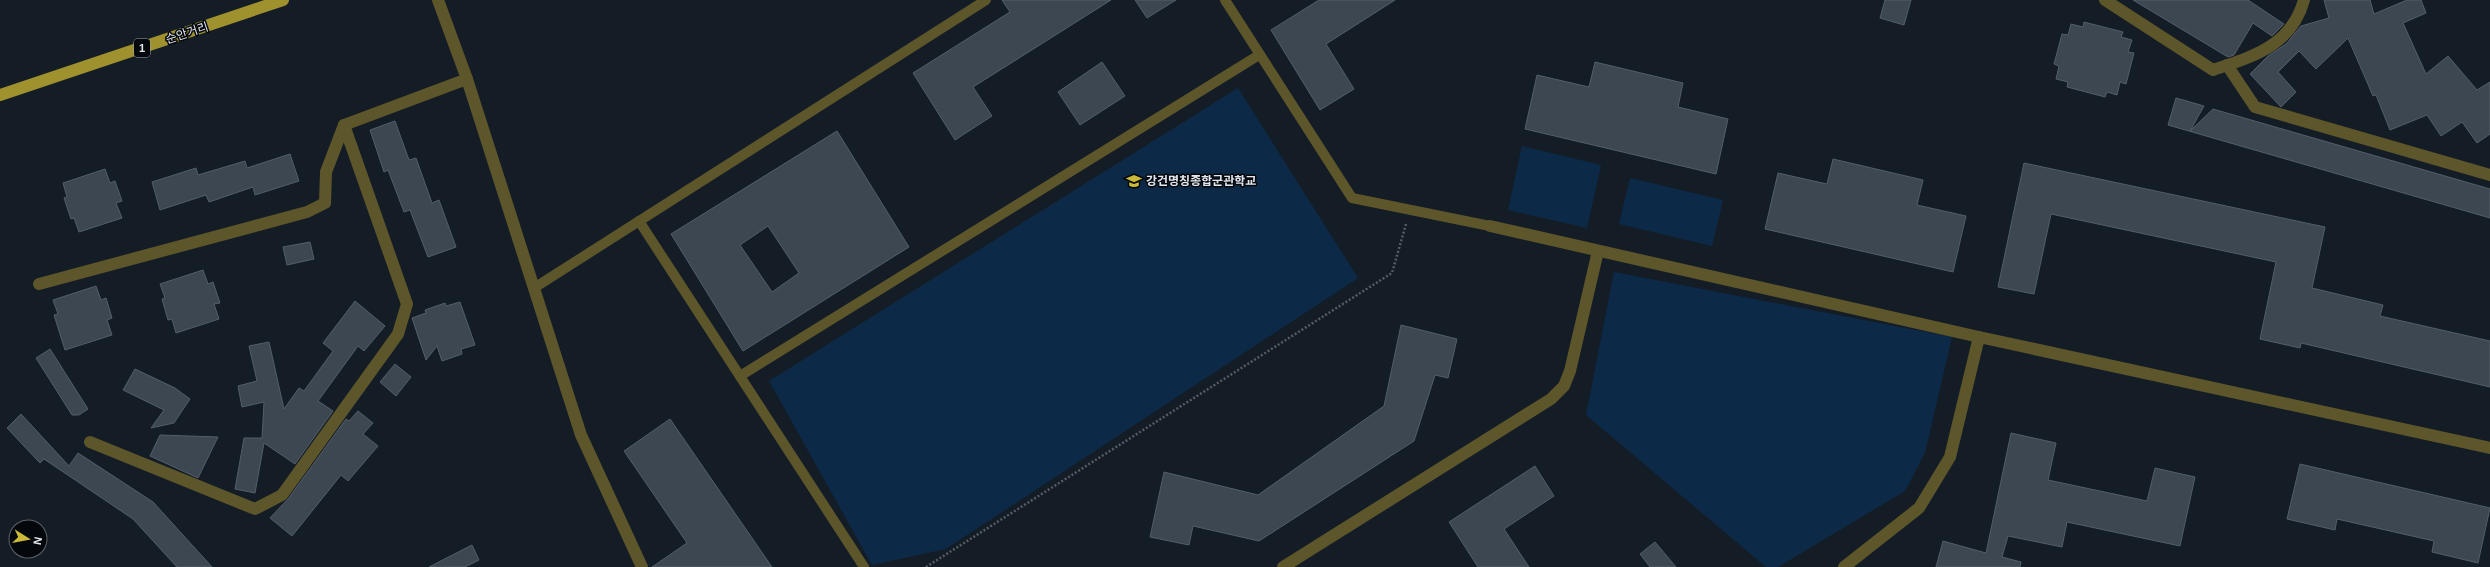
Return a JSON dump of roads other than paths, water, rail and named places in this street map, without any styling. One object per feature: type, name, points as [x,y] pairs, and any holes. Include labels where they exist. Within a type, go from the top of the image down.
[{"type":"main road","name":"순안거리","points":[[0,95],[283,0]]},
{"type":"street","points":[[438,0],[467,78],[581,435],[642,567]]},
{"type":"street","points":[[2105,0],[2213,70],[2249,59],[2286,36],[2301,9],[2304,0]]},
{"type":"street","points":[[2227,65],[2255,107],[2490,175]]},
{"type":"street","points":[[39,284],[307,212],[324,203],[326,172],[344,126],[467,78]]},
{"type":"street","points":[[90,442],[255,509],[282,496],[398,334],[407,304],[344,126]]},
{"type":"street","points":[[1490,226],[1979,337],[2490,448]]},
{"type":"street","points":[[1283,567],[1551,399],[1564,386],[1570,371],[1598,251]]},
{"type":"street","points":[[1844,567],[1919,508],[1950,458],[1979,337]]},
{"type":"lane","points":[[534,288],[986,0]]},
{"type":"lane","points":[[1225,0],[1352,198],[1490,226]]},
{"type":"lane","points":[[740,376],[1259,55]]},
{"type":"lane","points":[[639,221],[864,567]]},
{"type":"place","name":"강건명칭종합군관학교","points":[[1134,181]]}]
